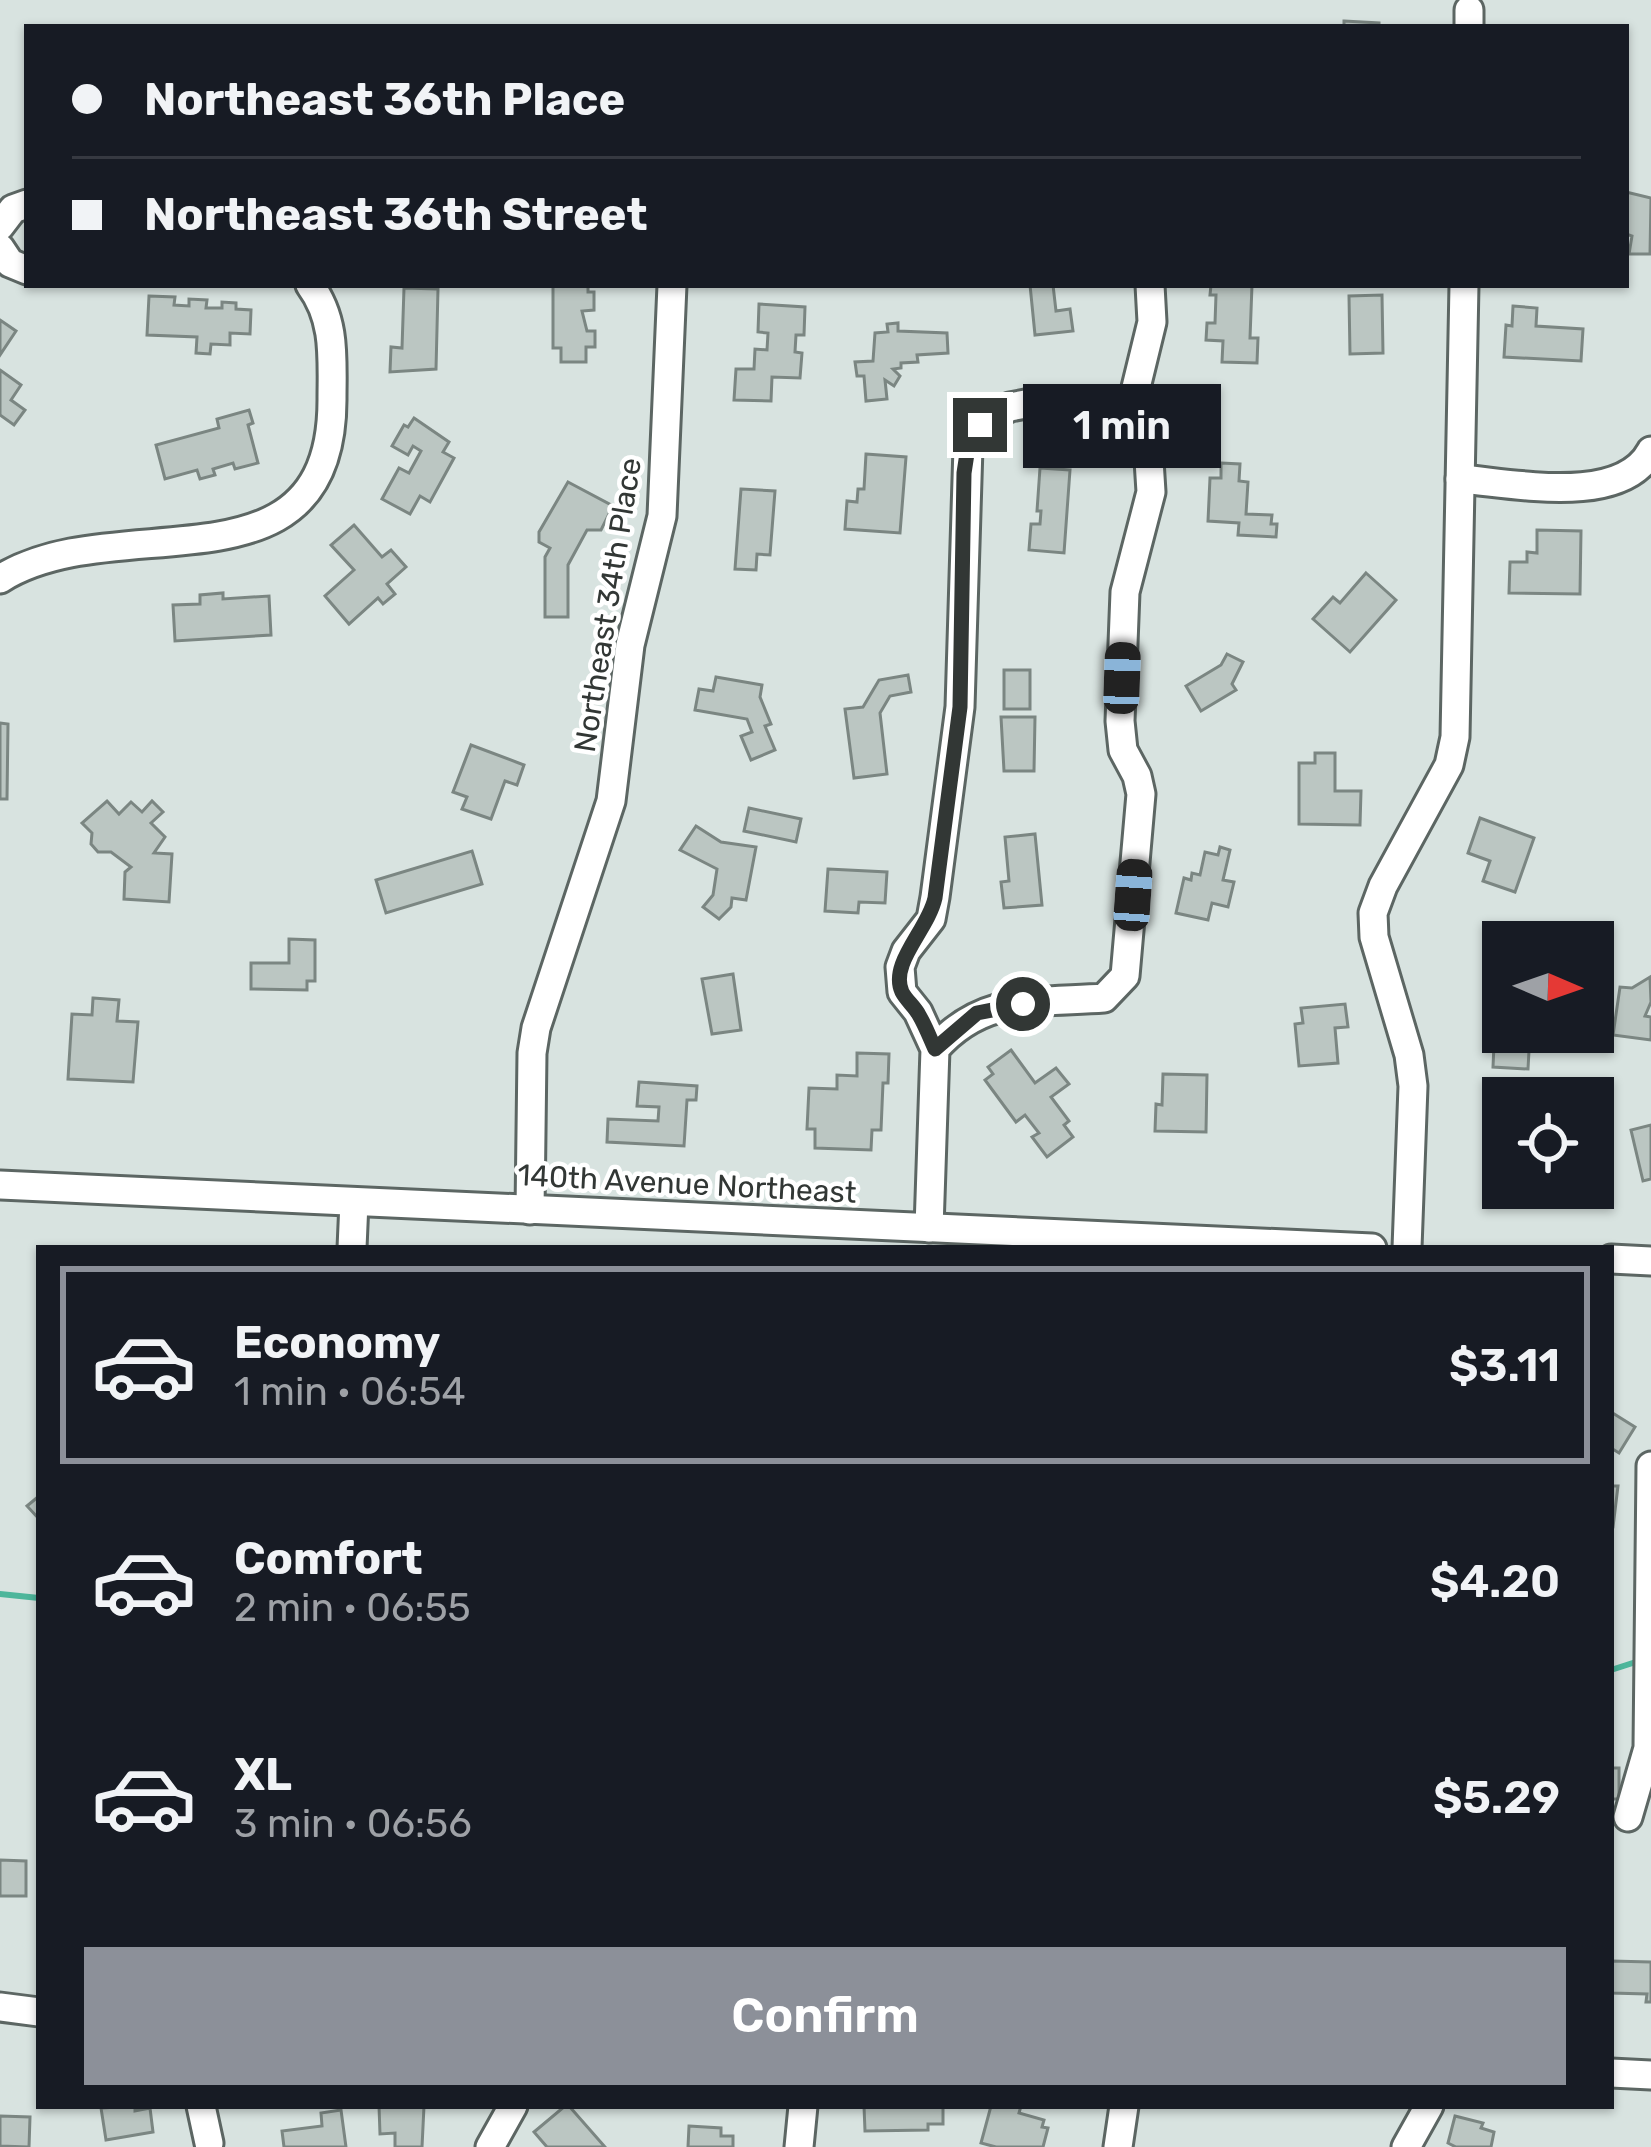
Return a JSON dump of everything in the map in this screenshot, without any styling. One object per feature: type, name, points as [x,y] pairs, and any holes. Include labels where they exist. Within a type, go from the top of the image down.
[{"type":"street","points":[[0,226],[13,209],[24,205]]},
{"type":"street","points":[[0,248],[10,262],[24,269]]},
{"type":"street","points":[[0,579],[65,552],[247,531],[288,514],[320,475],[332,418],[332,341],[326,310],[312,288]]},
{"type":"street","name":"Northeast 34th Place","points":[[530,1210],[536,1028],[611,801],[630,645],[662,516],[672,288]]},
{"type":"street","points":[[1136,411],[1152,322],[1150,288]]},
{"type":"street","points":[[1407,1245],[1413,1086],[1374,937],[1373,913],[1449,765],[1455,737],[1464,288]]},
{"type":"street","points":[[928,1228],[935,1049],[918,1012],[902,992],[900,967],[906,951],[931,919],[960,707],[968,447],[980,425],[1010,406],[1120,404],[1136,411],[1147,428],[1151,492],[1125,592],[1121,741],[1142,794],[1125,976],[1104,998],[977,1013],[935,1049]]},
{"type":"street","points":[[1460,479],[1598,487],[1643,465],[1651,452]]},
{"type":"street","name":"140th Avenue Northeast","points":[[0,1185],[1239,1245]]},
{"type":"street","points":[[352,1245],[354,1202]]},
{"type":"street","points":[[1614,1259],[1651,1262]]},
{"type":"street","points":[[1628,1817],[1648,1748],[1651,1466]]},
{"type":"street","points":[[0,2007],[36,2012]]},
{"type":"street","points":[[1614,2073],[1651,2075]]},
{"type":"street","points":[[490,2147],[511,2109]]},
{"type":"street","points":[[799,2147],[803,2109]]},
{"type":"street","points":[[1118,2147],[1124,2109]]},
{"type":"street","points":[[1406,2147],[1427,2109]]},
{"type":"building","points":[[1629,193],[1651,198],[1650,254],[1629,254]]},
{"type":"building","points":[[404,288],[438,289],[436,369],[390,372],[391,347],[402,348]]},
{"type":"building","points":[[553,288],[588,288],[594,292],[594,310],[582,311],[587,331],[595,331],[595,347],[586,347],[586,362],[561,362],[561,348],[553,348]]},
{"type":"building","points":[[1030,288],[1053,288],[1056,311],[1070,309],[1073,331],[1035,335]]},
{"type":"building","points":[[1211,288],[1252,288],[1250,338],[1258,338],[1257,363],[1222,362],[1223,341],[1206,340],[1207,323],[1215,323],[1216,295],[1210,295]]},
{"type":"building","points":[[1382,295],[1383,353],[1350,354],[1349,296]]},
{"type":"building","points":[[149,296],[175,297],[174,305],[189,306],[189,299],[207,300],[206,308],[236,303],[236,309],[251,310],[250,334],[230,333],[230,345],[211,344],[210,354],[196,353],[197,337],[147,335]]},
{"type":"building","points":[[759,304],[805,307],[804,335],[796,335],[795,352],[802,353],[800,378],[772,377],[771,401],[734,400],[736,369],[754,369],[755,349],[767,350],[768,333],[758,332]]},
{"type":"building","points":[[1513,306],[1537,308],[1536,326],[1583,329],[1581,361],[1504,357]]},
{"type":"building","points":[[0,320],[16,331],[0,355]]},
{"type":"building","points":[[898,323],[898,331],[947,333],[948,353],[917,355],[918,362],[901,363],[901,368],[893,369],[900,376],[894,386],[885,380],[887,399],[866,401],[864,376],[857,376],[855,362],[873,361],[875,333],[888,332],[887,324]]},
{"type":"building","points":[[0,370],[21,385],[11,400],[25,410],[14,425],[0,415]]},
{"type":"building","points":[[249,410],[258,463],[235,469],[233,463],[200,479],[197,470],[165,479],[156,445],[219,428],[217,419]]},
{"type":"building","points":[[414,418],[449,442],[443,452],[454,458],[430,502],[420,496],[410,514],[382,499],[399,468],[409,473],[421,451],[413,446],[408,455],[392,446]]},
{"type":"building","points":[[866,454],[906,457],[900,533],[845,529],[847,501],[857,502],[858,489],[864,489]]},
{"type":"building","points":[[1221,463],[1240,464],[1239,481],[1248,482],[1246,514],[1272,515],[1276,537],[1238,535],[1239,523],[1208,521],[1210,478],[1221,478]]},
{"type":"building","points":[[1040,468],[1070,470],[1064,553],[1029,550],[1031,524],[1040,524]]},
{"type":"building","points":[[568,482],[613,506],[601,530],[587,530],[568,565],[568,617],[545,617],[545,557],[550,548],[539,542],[539,532]]},
{"type":"building","points":[[741,489],[775,491],[770,555],[757,554],[756,570],[735,569]]},
{"type":"building","points":[[354,525],[382,557],[391,550],[406,567],[387,584],[395,594],[383,604],[378,598],[349,624],[325,596],[354,570],[331,545]]},
{"type":"building","points":[[1537,530],[1581,531],[1580,594],[1509,593],[1510,562],[1527,562],[1527,552],[1537,553]]},
{"type":"building","points":[[1366,573],[1396,600],[1350,652],[1313,619],[1333,597],[1340,603]]},
{"type":"building","points":[[223,593],[223,599],[269,596],[271,635],[175,641],[173,605],[200,604],[200,595]]},
{"type":"building","points":[[1227,654],[1243,662],[1232,684],[1236,690],[1201,711],[1186,686],[1221,665]]},
{"type":"building","points":[[1004,670],[1030,670],[1030,709],[1004,709]]},
{"type":"building","points":[[908,675],[911,692],[890,696],[880,713],[887,774],[854,778],[845,709],[863,707],[879,680]]},
{"type":"building","points":[[716,677],[762,685],[760,697],[771,724],[765,726],[775,750],[751,760],[741,736],[752,732],[747,719],[695,710],[699,689],[713,691]]},
{"type":"building","points":[[1001,717],[1035,717],[1034,771],[1004,771]]},
{"type":"building","points":[[0,723],[8,724],[7,799],[0,799]]},
{"type":"building","points":[[471,745],[524,765],[517,785],[505,781],[491,819],[462,809],[467,797],[453,792]]},
{"type":"building","points":[[1315,753],[1335,753],[1335,791],[1361,791],[1360,825],[1299,824],[1299,763],[1315,763]]},
{"type":"building","points":[[107,801],[119,814],[131,802],[142,812],[152,801],[163,812],[151,823],[165,837],[154,853],[172,854],[169,902],[124,899],[125,872],[131,867],[111,852],[98,852],[91,844],[92,833],[82,823]]},
{"type":"building","points":[[749,808],[801,819],[796,842],[744,831]]},
{"type":"building","points":[[1480,818],[1534,838],[1515,892],[1483,881],[1490,861],[1468,853]]},
{"type":"building","points":[[696,826],[721,842],[756,847],[746,900],[732,898],[731,907],[719,919],[703,907],[713,895],[717,869],[680,850]]},
{"type":"building","points":[[1035,834],[1042,905],[1004,908],[1001,882],[1009,881],[1005,837]]},
{"type":"building","points":[[1220,847],[1230,850],[1223,880],[1234,882],[1228,907],[1212,903],[1208,920],[1176,913],[1184,878],[1200,875],[1205,852],[1218,855]]},
{"type":"building","points":[[472,851],[482,884],[386,913],[376,880]]},
{"type":"building","points":[[828,869],[887,872],[885,903],[859,902],[858,913],[825,911]]},
{"type":"building","points":[[289,939],[315,940],[315,981],[307,981],[307,990],[251,989],[251,963],[289,963]]},
{"type":"building","points":[[733,974],[741,1030],[712,1034],[702,979]]},
{"type":"building","points":[[1650,977],[1651,1002],[1645,1016],[1651,1017],[1651,1040],[1614,1035],[1620,987],[1632,988]]},
{"type":"building","points":[[93,998],[119,1000],[117,1021],[138,1022],[133,1082],[68,1079],[72,1014],[92,1015]]},
{"type":"building","points":[[1345,1004],[1348,1027],[1335,1028],[1338,1063],[1299,1066],[1295,1024],[1303,1023],[1301,1008]]},
{"type":"building","points":[[1011,1050],[1035,1083],[1056,1068],[1069,1084],[1051,1097],[1069,1121],[1064,1125],[1073,1137],[1047,1157],[1032,1137],[1039,1133],[1025,1115],[1016,1122],[985,1080],[993,1074],[988,1067]]},
{"type":"building","points":[[857,1053],[889,1054],[881,1130],[872,1130],[871,1150],[815,1148],[815,1129],[807,1129],[809,1088],[837,1089],[837,1075],[857,1076]]},
{"type":"building","points":[[1494,1053],[1529,1053],[1528,1069],[1493,1067]]},
{"type":"building","points":[[1163,1074],[1207,1075],[1206,1132],[1155,1131]]},
{"type":"building","points":[[639,1082],[697,1086],[696,1100],[687,1100],[684,1146],[607,1142],[608,1119],[658,1121],[659,1107],[637,1106]]},
{"type":"building","points":[[1651,1125],[1651,1179],[1643,1181],[1631,1130]]},
{"type":"building","points":[[1614,1414],[1635,1427],[1619,1453],[1614,1450]]},
{"type":"building","points":[[1614,1768],[1619,1768],[1619,1799],[1614,1799]]},
{"type":"building","points":[[0,1860],[26,1861],[26,1896],[0,1896]]},
{"type":"building","points":[[1614,1961],[1651,1962],[1651,2002],[1646,2002],[1647,1994],[1614,1993]]},
{"type":"building","points":[[101,2109],[150,2109],[153,2132],[106,2140]]},
{"type":"building","points":[[379,2109],[424,2109],[422,2147],[395,2147],[395,2133],[380,2134]]},
{"type":"building","points":[[561,2109],[572,2109],[605,2147],[547,2147],[534,2132]]},
{"type":"building","points":[[864,2109],[943,2109],[943,2124],[928,2124],[928,2130],[865,2131]]},
{"type":"building","points":[[990,2109],[1020,2109],[1019,2113],[1044,2120],[1042,2127],[1048,2128],[1043,2147],[981,2143]]},
{"type":"building","points":[[341,2110],[346,2147],[284,2147],[282,2131],[322,2126],[321,2113]]},
{"type":"building","points":[[0,2116],[30,2117],[29,2147],[0,2146]]},
{"type":"building","points":[[1455,2116],[1483,2123],[1481,2128],[1494,2132],[1491,2147],[1448,2143]]},
{"type":"building","points":[[689,2126],[721,2128],[721,2136],[733,2136],[733,2147],[688,2147]]},
{"type":"waterway","points":[[0,1594],[36,1598]]},
{"type":"waterway","points":[[1614,1669],[1642,1660]]},
{"type":"route","points":[[980,425],[968,447],[964,473],[960,707],[935,898],[931,919],[906,951],[900,981],[935,1049],[977,1013],[1023,1004]]}]
